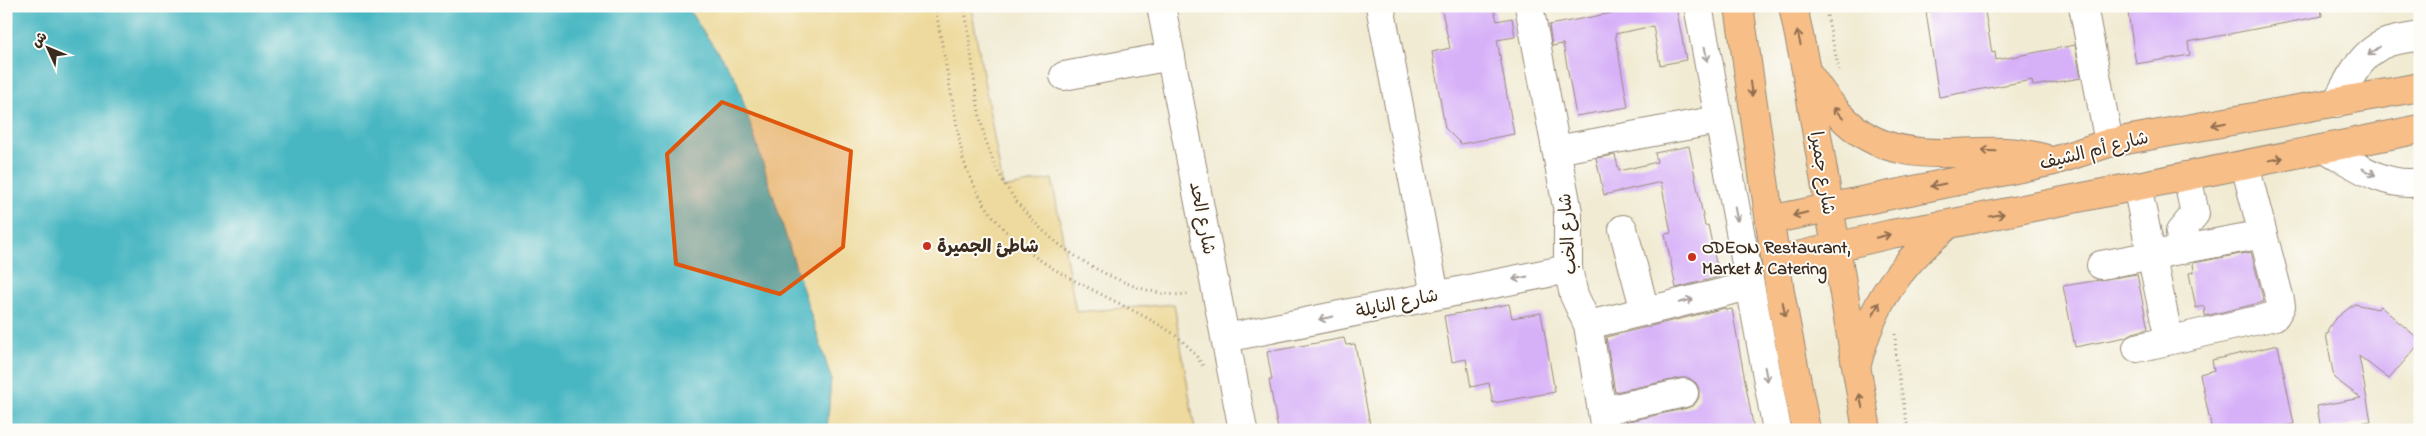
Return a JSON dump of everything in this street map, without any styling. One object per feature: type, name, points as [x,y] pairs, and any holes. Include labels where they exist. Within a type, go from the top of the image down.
[{"type":"main road","points":[[1739,6],[1776,261],[1806,430]]},
{"type":"main road","name":"شارع جميرا","points":[[1793,6],[1806,70],[1855,371],[1867,430]]},
{"type":"main road","points":[[1806,70],[1824,97],[1842,118],[1858,132],[1902,152],[2006,151],[2054,161]]},
{"type":"main road","name":"شارع أم الشيف","points":[[1770,220],[2054,161],[2109,143],[2420,87]]},
{"type":"main road","points":[[1776,261],[1835,246],[2420,129]]},
{"type":"main road","points":[[1855,371],[1864,337],[1878,304],[1892,282],[1921,247],[1949,224]]},
{"type":"street","name":"شارع الحد","points":[[1161,6],[1244,430]]},
{"type":"street","points":[[1380,6],[1435,295]]},
{"type":"street","name":"شارع الخب","points":[[1529,6],[1568,220],[1568,269],[1574,295],[1588,325],[1603,420]]},
{"type":"street","points":[[1698,6],[1777,430]]},
{"type":"street","points":[[2083,6],[2109,143]]},
{"type":"street","points":[[2336,103],[2356,69],[2375,50],[2387,42],[2420,36]]},
{"type":"street","points":[[1064,76],[1171,56]]},
{"type":"street","points":[[1556,150],[1718,120]]},
{"type":"street","points":[[2326,149],[2389,182],[2408,184],[2420,182]]},
{"type":"street","points":[[2137,348],[2275,316],[2279,312],[2280,300],[2245,165]]},
{"type":"street","points":[[2182,250],[2180,232],[2195,214],[2187,176]]},
{"type":"street","points":[[2137,186],[2169,340]]},
{"type":"street","points":[[1623,229],[1645,311]]},
{"type":"street","points":[[2101,265],[2152,257],[2263,234]]},
{"type":"street","name":"شارع النايلة","points":[[1226,338],[1568,269]]},
{"type":"street","points":[[1588,325],[1750,286]]},
{"type":"street","points":[[1603,420],[1684,393]]},
{"type":"path","points":[[935,6],[963,159],[971,181],[996,222],[1012,240],[1047,266],[1172,332],[1194,353],[1205,370]]},
{"type":"path","points":[[964,6],[982,126],[989,151],[999,175],[1027,216],[1061,247],[1122,281],[1143,289],[1164,293],[1183,295],[1217,292]]},
{"type":"path","points":[[1825,6],[1838,68],[1843,77]]},
{"type":"path","points":[[1896,329],[1896,358],[1908,430]]},
{"type":"highlighted area","points":[[722,102],[851,151],[843,247],[780,294],[676,264],[667,154]]},
{"type":"sand","name":"شاطئ الجميرة","points":[[686,6],[971,6],[1003,188],[1052,179],[1076,312],[1174,304],[1195,430],[827,430],[831,378]]},
{"type":"water","points":[[6,6],[686,6],[736,79],[831,378],[827,430],[6,430]]},
{"type":"building","points":[[1441,6],[1493,6],[1497,21],[1512,18],[1515,37],[1497,40],[1514,134],[1461,144],[1445,128],[1432,52],[1450,48]]},
{"type":"building","points":[[1649,6],[1676,6],[1686,60],[1660,65],[1653,26],[1615,34],[1628,107],[1576,116],[1563,44],[1552,46],[1549,25]]},
{"type":"building","points":[[1960,6],[1984,6],[1992,53],[1995,52],[1996,60],[2075,45],[2081,78],[2033,86],[2032,80],[1939,97],[1926,12]]},
{"type":"building","points":[[2127,6],[2321,6],[2322,16],[2188,42],[2190,55],[2136,64]]},
{"type":"building","points":[[1689,146],[1705,226],[1708,225],[1719,277],[1676,288],[1665,234],[1671,233],[1661,182],[1604,195],[1596,158],[1615,155],[1619,171],[1657,162],[1655,153]]},
{"type":"building","points":[[2251,252],[2264,302],[2205,316],[2204,306],[2196,308],[2189,273],[2194,272],[2193,263]]},
{"type":"building","points":[[2137,274],[2148,329],[2126,337],[2075,347],[2063,286]]},
{"type":"building","points":[[1509,304],[1512,318],[1541,313],[1555,392],[1493,403],[1489,383],[1471,387],[1466,359],[1452,362],[1444,316]]},
{"type":"building","points":[[2354,304],[2378,309],[2380,306],[2420,340],[2420,343],[2389,379],[2359,356],[2371,421],[2321,430],[2317,406],[2361,398],[2334,378],[2326,334],[2329,333],[2328,329],[2334,320]]},
{"type":"building","points":[[1725,308],[1726,310],[1732,309],[1754,430],[1627,430],[1625,422],[1694,405],[1699,398],[1699,389],[1696,383],[1689,378],[1681,378],[1615,392],[1606,337]]},
{"type":"building","points":[[1344,338],[1346,345],[1355,344],[1371,430],[1278,430],[1269,380],[1272,380],[1267,352]]},
{"type":"building","points":[[2278,345],[2294,424],[2264,430],[2212,430],[2200,374],[2214,370],[2212,360]]},
{"type":"place","name":"شاطئ الجميرة","points":[[927,246]]},
{"type":"place","name":"ODEON Restaurant, Market & Catering","points":[[1692,257]]}]
